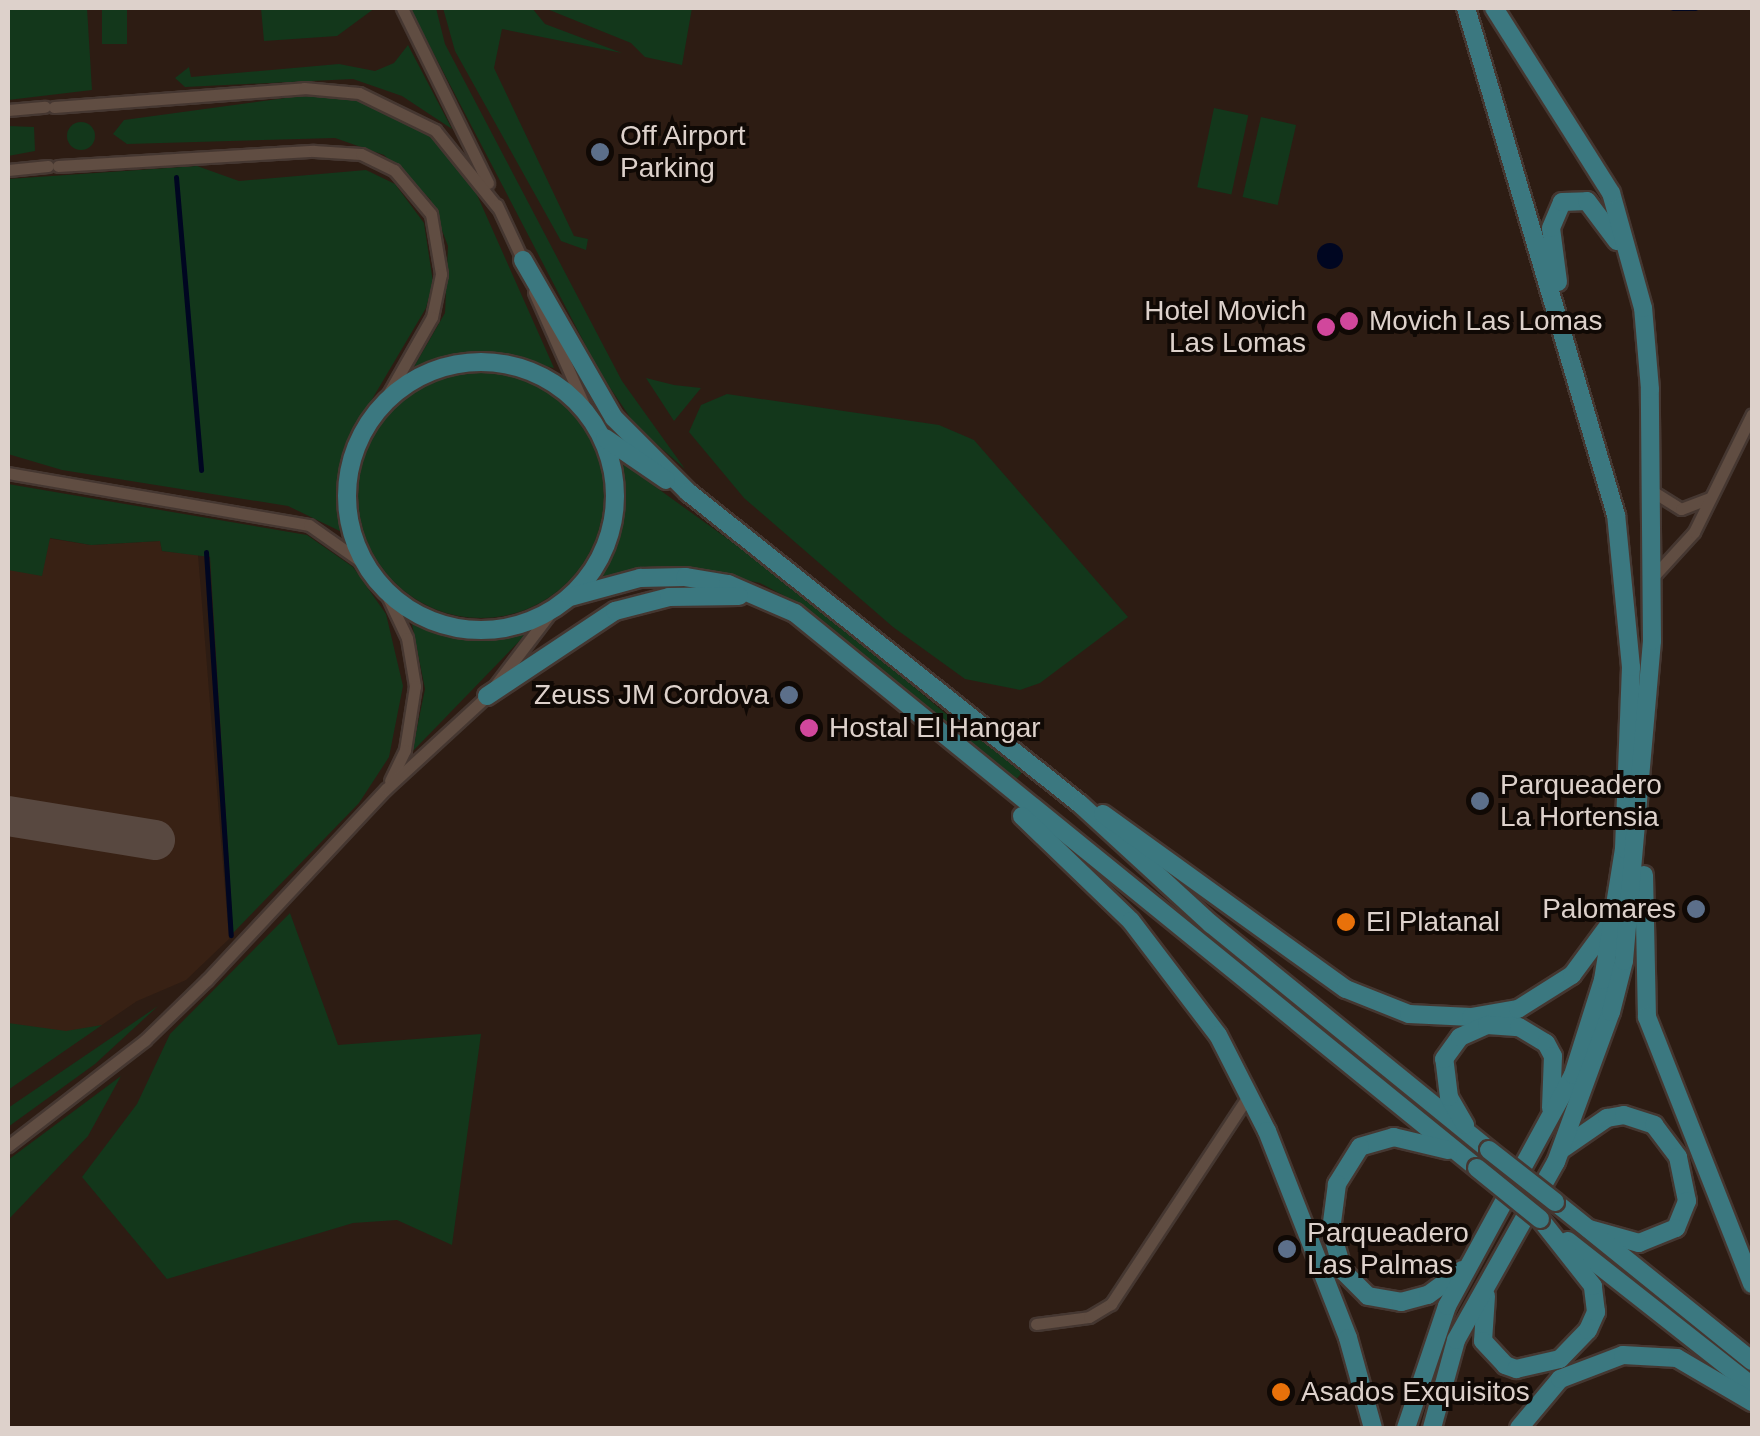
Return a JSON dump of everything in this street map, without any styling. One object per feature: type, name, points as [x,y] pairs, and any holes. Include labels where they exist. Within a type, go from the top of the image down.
[{"type":"main road","points":[[1406,1428],[1423,1365],[1466,1267],[1551,1118],[1586,1036],[1615,911],[1631,681],[1628,588],[1608,484],[1466,8]]},
{"type":"main road","points":[[1432,1428],[1456,1340],[1562,1149],[1624,961],[1643,780],[1652,578],[1650,389],[1636,282],[1597,166],[1494,8]]},
{"type":"main road","points":[[1562,322],[1552,228],[1562,202],[1587,201],[1604,217],[1636,282]]},
{"type":"main road","points":[[523,260],[614,418],[688,492],[1080,804],[1211,924],[1752,1360]]},
{"type":"main road","points":[[562,602],[605,549],[615,510],[614,471],[588,414],[557,385],[496,362],[432,371],[380,408],[359,439],[346,494],[351,531],[366,565],[383,587],[429,619],[465,628],[502,628],[562,602],[665,576],[706,580],[769,598],[795,612],[941,737],[1752,1386]]},
{"type":"main road","points":[[600,434],[637,464],[688,492]]},
{"type":"main road","points":[[488,696],[615,611],[669,597],[769,598]]},
{"type":"main road","points":[[941,737],[1162,957],[1250,1093],[1348,1338],[1372,1428]]},
{"type":"main road","points":[[1643,780],[1647,1017],[1752,1284]]},
{"type":"main road","points":[[1080,804],[1146,842],[1346,990],[1408,1014],[1501,1014],[1542,998],[1594,951],[1615,911]]},
{"type":"main road","points":[[1470,1134],[1442,1071],[1451,1046],[1486,1026],[1519,1028],[1546,1043],[1553,1056],[1551,1118]]},
{"type":"main road","points":[[1562,1149],[1607,1118],[1624,1116],[1654,1125],[1678,1157],[1687,1202],[1676,1228],[1639,1242],[1588,1228]]},
{"type":"main road","points":[[1457,1152],[1394,1137],[1360,1148],[1336,1184],[1331,1230],[1343,1271],[1355,1286],[1386,1301],[1428,1295],[1466,1267]]},
{"type":"main road","points":[[1492,1273],[1481,1328],[1488,1352],[1516,1369],[1560,1359],[1578,1344],[1597,1298],[1540,1219]]},
{"type":"main road","points":[[1519,1428],[1560,1380],[1623,1355],[1677,1358],[1752,1402]]},
{"type":"street","points":[[402,8],[523,260],[552,342],[588,414]]},
{"type":"street","points":[[8,110],[304,88],[359,93],[436,130],[498,208]]},
{"type":"street","points":[[8,170],[314,150],[361,154],[394,170],[431,214],[442,274],[432,317],[380,408]]},
{"type":"street","points":[[1652,578],[1694,532],[1752,414]]},
{"type":"street","points":[[8,472],[309,524],[366,565]]},
{"type":"street","points":[[1652,491],[1681,510],[1713,495]]},
{"type":"street","points":[[383,587],[408,638],[415,686],[405,750],[386,789]]},
{"type":"street","points":[[8,1146],[144,1040],[386,789],[488,696],[562,602]]},
{"type":"street","points":[[1036,1324],[1089,1318],[1111,1304],[1250,1093]]},
{"type":"shaded area","points":[[8,532],[91,545],[160,541],[162,551],[198,555],[229,939],[186,980],[137,1001],[52,1059],[8,1052]]},
{"type":"green space","points":[[8,8],[87,8],[92,90],[8,100]]},
{"type":"green space","points":[[102,8],[127,8],[127,44],[102,44]]},
{"type":"green space","points":[[261,8],[375,8],[337,36],[264,41]]},
{"type":"green space","points":[[410,8],[436,8],[445,44],[622,381],[685,469],[636,426],[600,373]]},
{"type":"green space","points":[[443,8],[532,8],[545,24],[622,53],[502,29],[494,68],[574,236],[588,239],[586,250],[561,241],[455,51]]},
{"type":"green space","points":[[692,8],[682,65],[645,57],[631,43],[547,9]]},
{"type":"green space","points":[[408,45],[452,129],[402,96],[353,79],[185,87],[175,78],[189,67],[191,77],[339,64],[375,71],[394,63]]},
{"type":"green space","points":[[315,94],[373,103],[439,142],[474,188],[554,368],[483,351],[412,370],[445,313],[448,246],[430,199],[384,155],[335,138],[127,144],[113,134],[124,120]]},
{"type":"green space","points":[[1214,108],[1248,115],[1231,195],[1197,187]]},
{"type":"green space","points":[[1261,117],[1296,125],[1278,205],[1243,197]]},
{"type":"green space","points":[[81,122],[91,126],[95,136],[91,146],[81,150],[71,146],[67,136],[71,126]]},
{"type":"green space","points":[[8,126],[34,127],[35,151],[8,156]]},
{"type":"green space","points":[[197,166],[239,181],[366,170],[395,184],[424,223],[433,282],[426,308],[345,445],[337,504],[344,533],[288,506],[62,470],[8,454],[8,179]]},
{"type":"green space","points":[[481,372],[528,381],[568,408],[595,448],[604,495],[595,542],[568,582],[528,609],[481,618],[434,609],[394,582],[367,542],[358,495],[367,448],[394,408],[434,381]]},
{"type":"green space","points":[[646,378],[674,385],[701,388],[674,421]]},
{"type":"green space","points":[[727,394],[939,425],[974,440],[1128,617],[1040,683],[1020,690],[965,679],[893,627],[744,498],[689,432],[701,405]]},
{"type":"green space","points":[[621,462],[800,591],[945,713],[1025,769],[1014,782],[792,600],[760,583],[679,567],[590,585],[621,523]]},
{"type":"green space","points":[[8,484],[307,535],[353,567],[386,614],[403,686],[389,757],[359,803],[233,933],[210,557],[162,551],[160,541],[91,545],[50,538],[42,576],[8,570]]},
{"type":"green space","points":[[412,624],[467,638],[529,631],[412,752],[425,689]]},
{"type":"green space","points":[[290,913],[338,1045],[481,1034],[452,1245],[397,1220],[353,1223],[167,1279],[82,1177],[137,1104],[170,1034]]},
{"type":"green space","points":[[158,1006],[95,1064],[8,1127],[8,1108]]},
{"type":"green space","points":[[8,1023],[66,1031],[102,1025],[8,1090]]},
{"type":"green space","points":[[121,1076],[88,1136],[8,1220],[8,1160]]},
{"type":"water","points":[[1330,243],[1339,247],[1343,256],[1339,265],[1330,269],[1321,265],[1317,256],[1321,247]]},
{"type":"waterway","points":[[1673,8],[1695,8]]},
{"type":"waterway","points":[[176,177],[201,470]]},
{"type":"waterway","points":[[206,552],[231,935]]},
{"type":"taxiway","points":[[8,816],[155,840]]},
{"type":"place","name":"Off Airport Parking","points":[[600,152]]},
{"type":"place","name":"Movich Las Lomas","points":[[1349,321]]},
{"type":"place","name":"Hotel Movich Las Lomas","points":[[1326,327]]},
{"type":"place","name":"Zeuss JM Cordova","points":[[789,695]]},
{"type":"place","name":"Hostal El Hangar","points":[[809,728]]},
{"type":"place","name":"Parqueadero La Hortensia","points":[[1480,801]]},
{"type":"place","name":"Palomares","points":[[1696,909]]},
{"type":"place","name":"El Platanal","points":[[1346,922]]},
{"type":"place","name":"Parqueadero Las Palmas","points":[[1287,1249]]},
{"type":"place","name":"Asados Exquisitos","points":[[1281,1392]]}]
